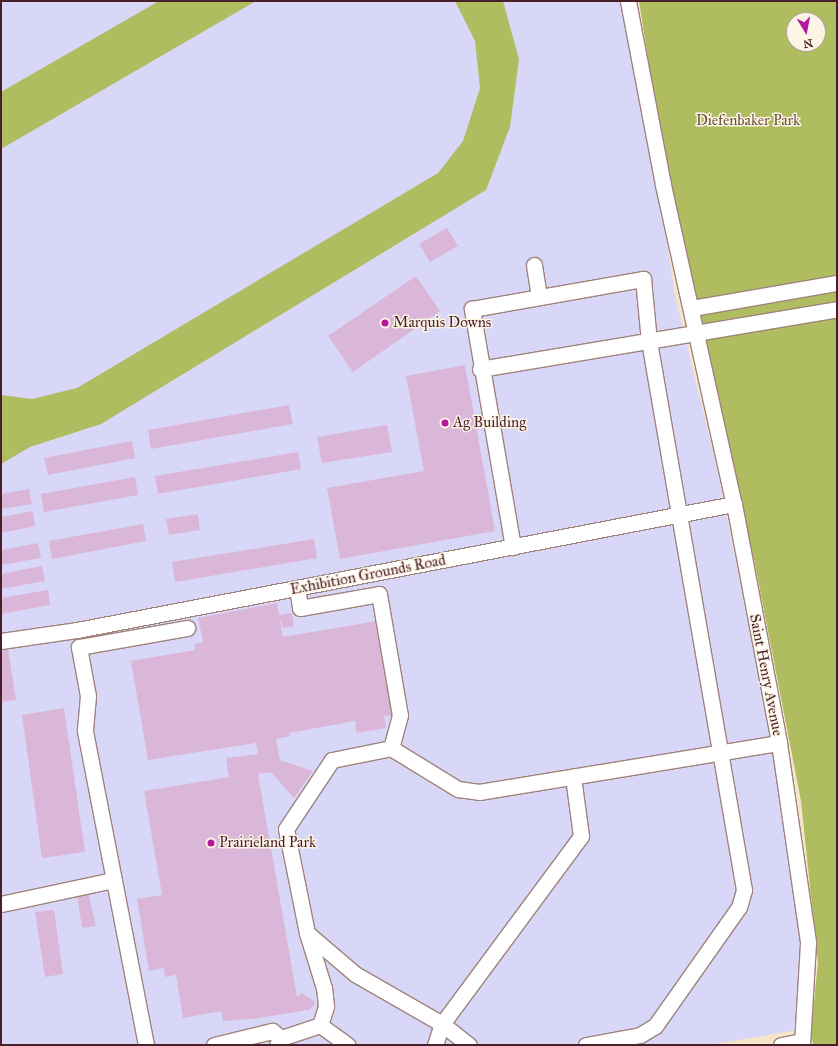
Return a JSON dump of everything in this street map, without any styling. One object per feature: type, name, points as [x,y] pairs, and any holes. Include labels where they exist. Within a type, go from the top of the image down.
[{"type":"street","name":"Saint Henry Avenue","points":[[628,1],[663,185],[698,334],[734,504],[779,743],[808,943],[802,1043]]},
{"type":"street","points":[[534,265],[539,297]]},
{"type":"street","points":[[513,547],[480,369],[472,309],[643,279],[648,341],[722,752],[744,890],[739,907],[656,1026],[640,1035],[586,1045]]},
{"type":"street","points":[[692,308],[837,283]]},
{"type":"street","points":[[480,369],[837,310]]},
{"type":"street","name":"Exhibition Grounds Road","points":[[1,641],[77,630],[734,504]]},
{"type":"street","points":[[375,572],[400,714],[391,748]]},
{"type":"street","points":[[297,588],[300,608],[379,594]]},
{"type":"street","points":[[79,647],[187,628]]},
{"type":"street","points":[[77,630],[88,696],[85,730],[146,1045]]},
{"type":"street","points":[[320,1025],[326,1006],[324,988],[307,933],[286,830],[332,760],[391,748],[458,789],[470,792],[573,777],[779,743]]},
{"type":"street","points":[[435,1045],[442,1024],[581,836],[573,777]]},
{"type":"street","points":[[1,904],[113,880]]},
{"type":"street","points":[[307,933],[355,974],[442,1024],[469,1045]]},
{"type":"street","points":[[214,1045],[250,1042],[272,1031],[279,1041],[320,1025]]},
{"type":"street","points":[[320,1025],[348,1045]]},
{"type":"street","points":[[780,1045],[802,1043]]},
{"type":"shaded area","points":[[1,1],[630,1],[675,296],[718,472],[769,728],[800,939],[798,1030],[709,1045],[1,1045]]},
{"type":"green space","points":[[159,1],[256,1],[1,149],[1,92]]},
{"type":"green space","points":[[455,1],[503,1],[519,59],[510,127],[486,190],[101,424],[30,447],[1,464],[1,395],[32,399],[77,388],[438,173],[463,141],[480,88],[475,41]]},
{"type":"green space","name":"Diefenbaker Park","points":[[639,1],[837,1],[837,1045],[813,1045],[811,1030],[818,963],[801,801],[755,564],[667,178]]},
{"type":"building","points":[[447,228],[458,246],[430,262],[419,244]]},
{"type":"building","name":"Marquis Downs","points":[[416,276],[440,311],[353,372],[328,336]]},
{"type":"building","name":"Ag Building","points":[[465,365],[495,531],[340,559],[327,488],[424,471],[406,376]]},
{"type":"building","points":[[289,405],[293,424],[151,449],[148,430]]},
{"type":"building","points":[[387,425],[392,452],[322,463],[317,437]]},
{"type":"building","points":[[132,441],[135,458],[48,475],[44,458]]},
{"type":"building","points":[[298,452],[301,469],[158,494],[155,476]]},
{"type":"building","points":[[135,477],[138,495],[44,512],[41,494]]},
{"type":"building","points":[[29,489],[32,504],[1,509],[1,494]]},
{"type":"building","points":[[33,511],[35,526],[1,533],[1,517]]},
{"type":"building","points":[[198,514],[200,530],[169,535],[166,519]]},
{"type":"building","points":[[143,524],[146,541],[52,559],[49,541]]},
{"type":"building","points":[[314,539],[317,558],[175,582],[172,562]]},
{"type":"building","points":[[38,543],[41,558],[1,565],[1,550]]},
{"type":"building","points":[[42,566],[45,581],[1,589],[1,574]]},
{"type":"building","points":[[48,590],[50,605],[1,614],[1,598]]},
{"type":"building","points":[[277,603],[279,615],[292,613],[294,626],[283,628],[279,618],[283,637],[377,621],[393,715],[384,716],[386,728],[356,733],[355,721],[289,733],[290,736],[276,739],[280,760],[313,771],[294,798],[271,772],[258,774],[297,997],[302,993],[315,1002],[314,1005],[309,1010],[252,1019],[223,1021],[221,1011],[183,1018],[176,975],[165,977],[164,968],[149,971],[137,899],[162,895],[144,791],[229,777],[226,758],[258,754],[256,743],[148,760],[131,661],[195,650],[194,644],[203,642],[198,618]]},
{"type":"building","points":[[8,649],[16,700],[1,702],[1,651]]},
{"type":"building","points":[[64,708],[85,852],[42,858],[22,715]]},
{"type":"building","points":[[88,892],[96,926],[82,928],[77,894]]},
{"type":"building","points":[[54,910],[63,974],[45,977],[35,912]]},
{"type":"place","name":"Marquis Downs","points":[[385,323]]},
{"type":"place","name":"Ag Building","points":[[445,423]]},
{"type":"place","name":"Prairieland Park","points":[[211,843]]}]
